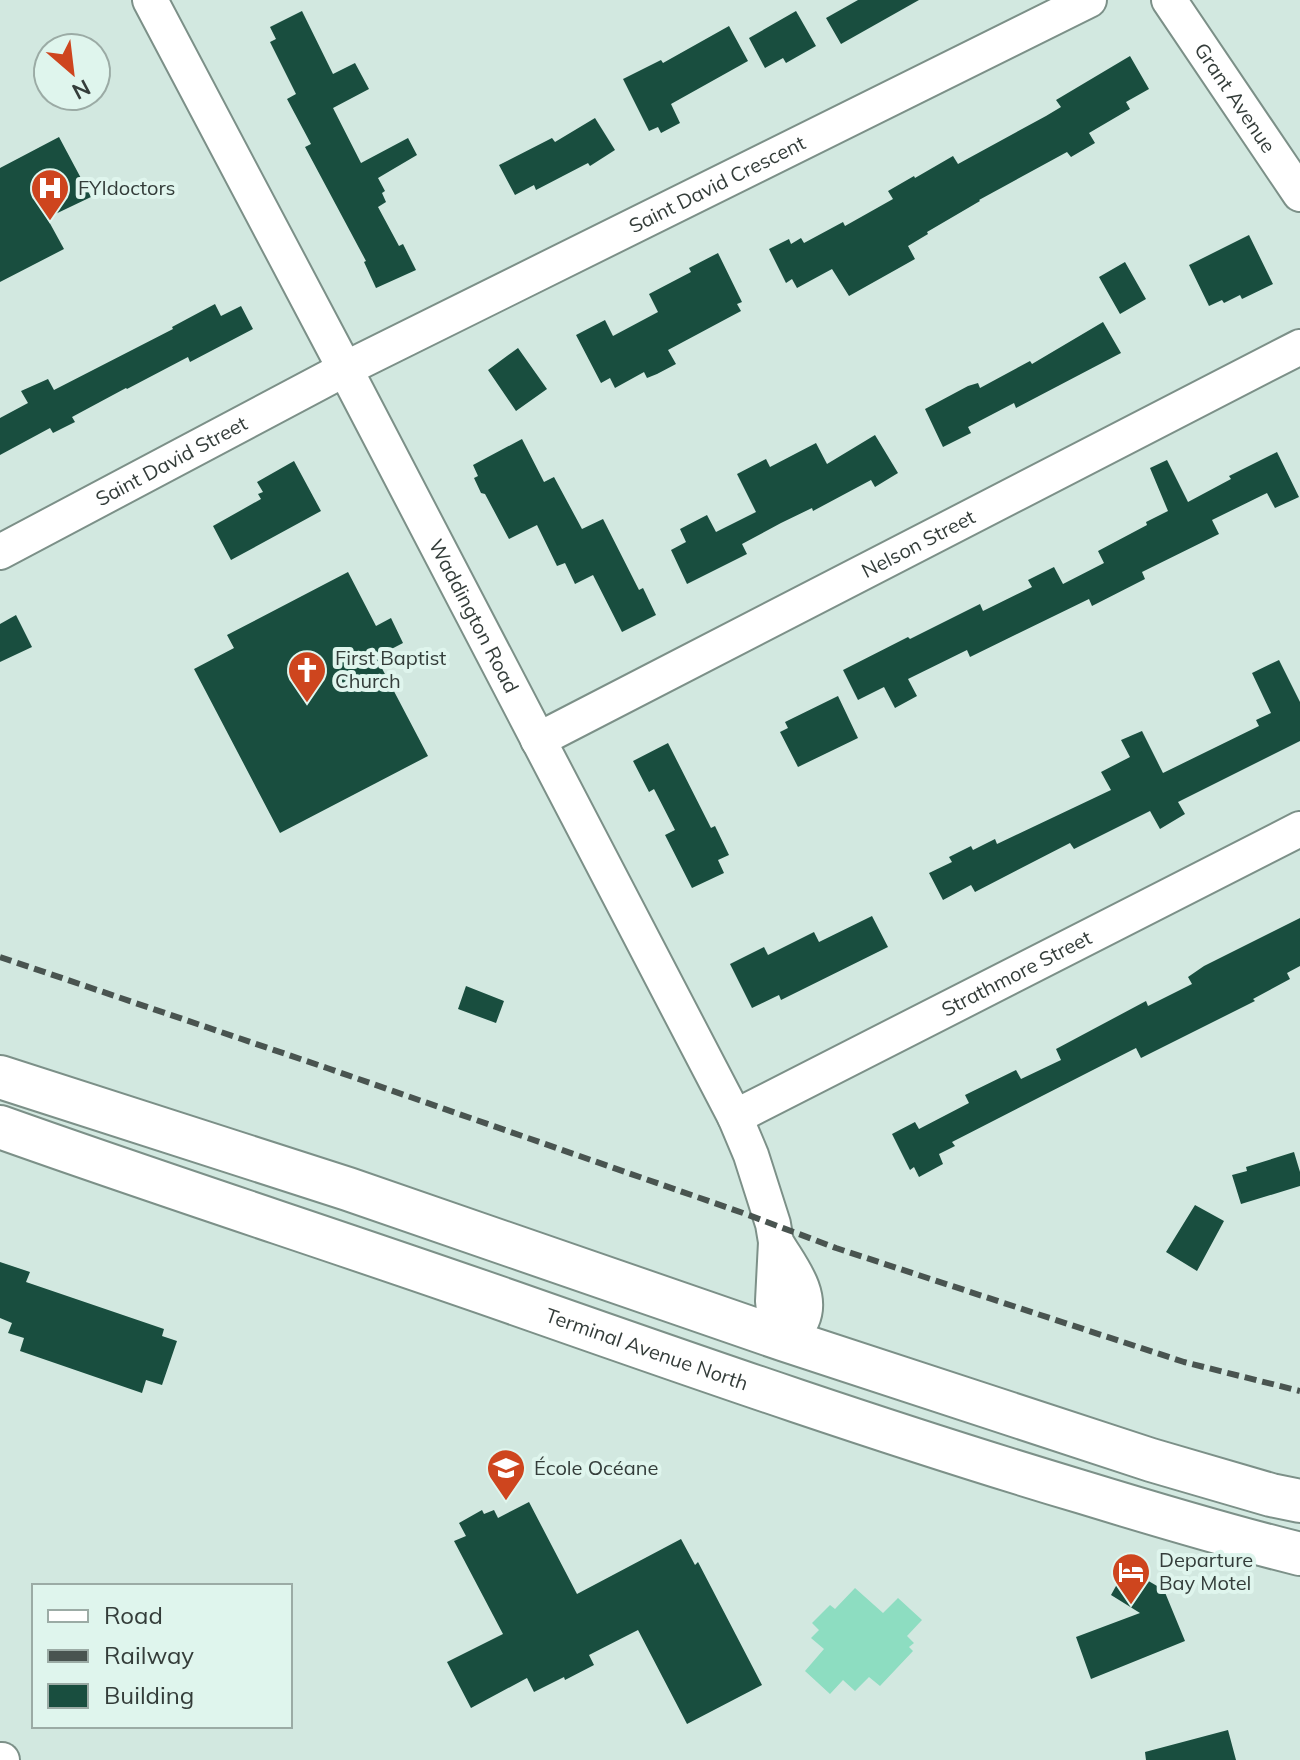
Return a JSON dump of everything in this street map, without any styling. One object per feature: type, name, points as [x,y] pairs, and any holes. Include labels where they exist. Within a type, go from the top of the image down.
[{"type":"main road","points":[[0,1077],[348,1189],[785,1340],[1151,1460],[1300,1501]]},
{"type":"main road","name":"Terminal Avenue North","points":[[0,1127],[773,1394],[1140,1510],[1300,1554]]},
{"type":"main road","points":[[497,1297],[580,1300],[724,1351],[759,1354],[785,1340]]},
{"type":"main road","points":[[785,1340],[806,1371],[836,1386],[1006,1444],[1140,1510]]},
{"type":"street","name":"Saint David Crescent","points":[[345,369],[1089,0]]},
{"type":"street","name":"Grant Avenue","points":[[1169,0],[1300,194]]},
{"type":"street","name":"Waddington Road","points":[[156,2],[735,1117],[773,1224],[776,1242],[773,1301],[775,1320],[785,1340]]},
{"type":"street","name":"Nelson Street","points":[[538,740],[1300,347]]},
{"type":"street","name":"Saint David Street","points":[[0,552],[345,369]]},
{"type":"street","name":"Strathmore Street","points":[[735,1117],[1300,829]]},
{"type":"green space","points":[[855,1588],[883,1613],[898,1598],[922,1620],[907,1636],[914,1643],[909,1647],[913,1651],[880,1686],[869,1677],[855,1691],[843,1680],[830,1694],[805,1671],[824,1649],[811,1638],[819,1630],[812,1623],[830,1605],[835,1609]]},
{"type":"building","points":[[858,0],[919,0],[841,44],[826,18]]},
{"type":"building","points":[[302,11],[333,74],[355,63],[369,89],[333,108],[361,163],[408,138],[417,155],[378,178],[385,191],[382,193],[386,202],[378,207],[416,270],[376,288],[366,261],[305,147],[311,144],[287,99],[296,94],[270,42],[276,39],[270,27]]},
{"type":"building","points":[[796,11],[816,46],[786,63],[783,58],[765,68],[749,38]]},
{"type":"building","points":[[729,26],[748,61],[671,104],[680,123],[661,133],[658,127],[649,131],[623,79],[661,60],[663,63]]},
{"type":"building","points":[[1130,56],[1149,89],[1126,102],[1130,109],[1089,133],[1095,143],[1071,157],[1067,152],[927,232],[908,246],[915,259],[849,296],[832,269],[797,288],[792,279],[786,283],[769,249],[789,239],[791,244],[801,238],[804,243],[843,222],[845,226],[893,199],[888,191],[914,176],[953,156],[958,164],[1046,116],[1061,107],[1056,100]]},
{"type":"building","points":[[595,118],[615,150],[590,166],[588,163],[536,190],[534,185],[515,195],[499,165],[552,138],[555,142]]},
{"type":"building","points":[[59,137],[91,197],[47,218],[64,249],[0,282],[0,168]]},
{"type":"building","points":[[1249,235],[1273,284],[1242,299],[1240,295],[1209,306],[1189,265]]},
{"type":"building","points":[[718,253],[742,302],[737,304],[741,311],[668,350],[676,364],[657,374],[647,378],[644,372],[615,388],[610,378],[601,383],[576,335],[605,320],[613,336],[658,312],[649,294],[691,272],[689,268]]},
{"type":"building","points":[[1125,262],[1146,299],[1120,314],[1099,277]]},
{"type":"building","points":[[215,304],[221,316],[241,306],[253,329],[190,362],[188,357],[126,388],[72,417],[75,422],[53,433],[50,428],[0,455],[0,418],[28,403],[21,391],[48,379],[54,390]]},
{"type":"building","points":[[1103,322],[1121,353],[1016,408],[1014,403],[968,427],[971,433],[943,447],[925,409],[968,386],[978,383],[980,388],[1030,361],[1032,364]]},
{"type":"building","points":[[518,348],[547,389],[516,411],[488,370]]},
{"type":"building","points":[[875,435],[898,473],[875,487],[871,480],[813,511],[812,508],[781,523],[742,544],[747,554],[687,584],[671,550],[686,542],[680,529],[707,515],[716,532],[756,512],[737,474],[766,459],[770,467],[816,443],[827,464]]},
{"type":"building","points":[[522,439],[544,482],[554,477],[582,529],[603,519],[639,590],[643,588],[656,615],[622,632],[593,575],[575,584],[565,563],[557,566],[537,525],[509,539],[485,494],[481,493],[474,478],[478,476],[473,465]]},
{"type":"building","points":[[1277,452],[1299,497],[1275,508],[1267,493],[1212,520],[1219,534],[1142,572],[1145,579],[1092,606],[1089,599],[970,657],[967,650],[908,679],[917,696],[895,708],[884,687],[858,700],[843,670],[980,604],[983,611],[1032,587],[1028,580],[1054,567],[1063,584],[1104,563],[1098,551],[1168,511],[1150,468],[1167,460],[1188,502],[1231,479],[1229,476]]},
{"type":"building","points":[[294,461],[321,511],[231,560],[213,526],[261,499],[258,494],[263,492],[257,482]]},
{"type":"building","name":"First Baptist Church","points":[[348,572],[376,626],[391,618],[403,643],[376,657],[428,756],[280,833],[194,669],[234,648],[227,635]]},
{"type":"building","points":[[16,615],[32,647],[0,662],[0,624]]},
{"type":"building","points":[[1279,660],[1300,702],[1300,741],[1178,802],[1185,814],[1160,829],[1150,811],[1074,849],[1070,843],[975,892],[971,885],[943,900],[929,873],[952,862],[949,857],[995,839],[997,844],[1111,790],[1101,772],[1130,757],[1121,740],[1142,731],[1163,773],[1259,726],[1256,720],[1271,713],[1252,673]]},
{"type":"building","points":[[838,696],[858,738],[798,767],[780,732],[788,728],[785,722]]},
{"type":"building","points":[[668,743],[711,828],[715,826],[729,855],[718,860],[724,873],[692,888],[665,835],[675,830],[654,789],[649,792],[633,761]]},
{"type":"building","points":[[872,916],[888,947],[781,1000],[779,995],[752,1008],[730,964],[764,947],[768,955],[814,932],[819,942]]},
{"type":"building","points":[[1300,918],[1300,966],[1287,973],[1290,979],[1253,999],[1255,1001],[1141,1058],[1136,1048],[952,1142],[955,1146],[939,1154],[943,1164],[919,1177],[914,1167],[910,1170],[892,1134],[915,1122],[919,1129],[969,1103],[965,1095],[1016,1070],[1021,1079],[1061,1060],[1056,1049],[1146,1001],[1148,1006],[1192,984],[1188,977],[1204,966]]},
{"type":"building","points":[[466,986],[504,1001],[496,1023],[458,1009]]},
{"type":"building","points":[[1294,1152],[1300,1172],[1300,1186],[1241,1204],[1232,1175],[1247,1171],[1246,1167]]},
{"type":"building","points":[[1195,1205],[1224,1221],[1197,1271],[1166,1252]]},
{"type":"building","points":[[0,1262],[30,1272],[26,1282],[164,1329],[162,1336],[177,1341],[162,1385],[146,1380],[142,1393],[20,1351],[24,1338],[8,1333],[12,1323],[0,1318]]},
{"type":"building","points":[[529,1502],[577,1594],[681,1539],[695,1565],[698,1562],[762,1685],[687,1724],[638,1630],[589,1655],[594,1665],[565,1680],[564,1677],[534,1692],[527,1678],[471,1708],[447,1662],[503,1634],[454,1541],[466,1536],[459,1523],[482,1510],[484,1514],[494,1510],[498,1518]]},
{"type":"building","points":[[1126,1568],[1164,1590],[1185,1641],[1091,1679],[1076,1637],[1140,1613],[1111,1595]]},
{"type":"building","points":[[1228,1730],[1236,1760],[1146,1760],[1145,1752]]},
{"type":"railway","points":[[0,957],[327,1068],[836,1248],[1184,1362],[1300,1391]]},
{"type":"place","name":"FYIdoctors","points":[[50,222]]},
{"type":"place","name":"First Baptist Church","points":[[307,704]]},
{"type":"place","name":"École Océane","points":[[506,1502]]},
{"type":"place","name":"Departure Bay Motel","points":[[1131,1606]]}]
